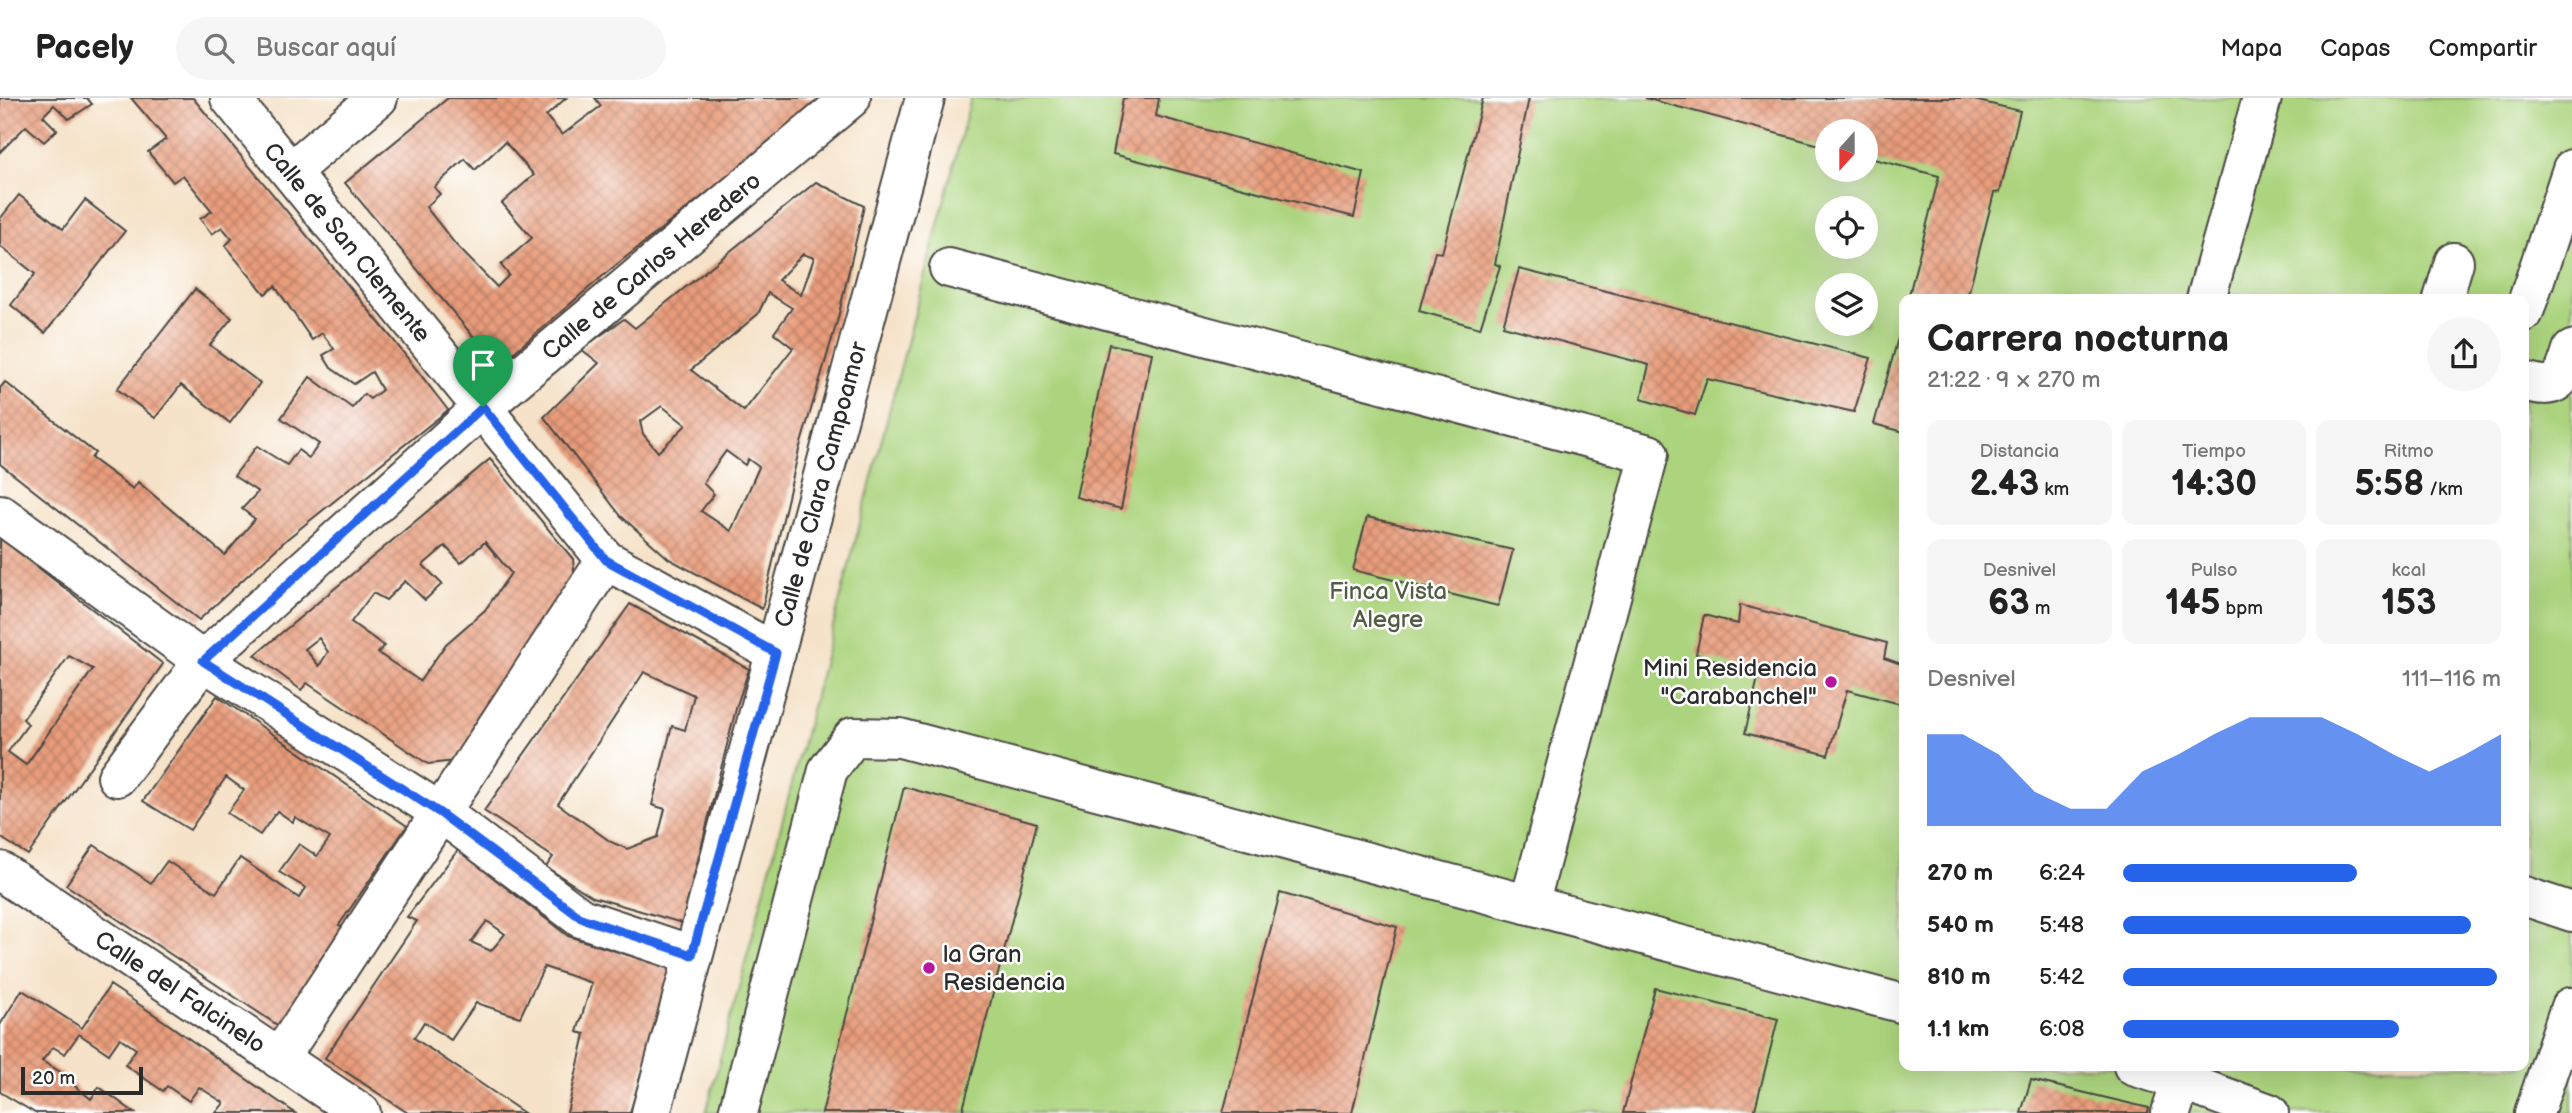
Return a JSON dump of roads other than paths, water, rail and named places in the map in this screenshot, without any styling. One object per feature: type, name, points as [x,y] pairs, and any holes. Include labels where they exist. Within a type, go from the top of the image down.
[{"type":"street","name":"Calle de San Clemente","points":[[230,98],[606,560],[776,653]]},
{"type":"street","points":[[291,171],[378,98]]},
{"type":"street","name":"Calle de Carlos Heredero","points":[[117,777],[203,661],[483,407],[851,98]]},
{"type":"street","name":"Calle de Clara Campoamor","points":[[651,1113],[925,98]]},
{"type":"street","points":[[2207,294],[2262,98]]},
{"type":"street","points":[[2529,297],[2572,169]]},
{"type":"street","points":[[2444,294],[2454,262]]},
{"type":"street","points":[[949,268],[1649,454],[1529,905]]},
{"type":"street","points":[[2529,383],[2540,386],[2555,385],[2564,376],[2572,351]]},
{"type":"street","points":[[0,514],[203,661],[440,813],[581,918],[692,955]]},
{"type":"street","points":[[279,1059],[606,560]]},
{"type":"street","points":[[738,1113],[828,770],[853,737],[900,738],[1899,1003]]},
{"type":"street","name":"Calle del Falcinelo","points":[[0,871],[361,1113]]},
{"type":"street","points":[[2529,898],[2572,912]]},
{"type":"street","points":[[2533,1113],[2570,1007]]},
{"type":"street","points":[[2140,1071],[2176,1097],[2269,1113]]},
{"type":"place","name":"Mini Residencia \"Carabanchel\"","points":[[1831,682]]},
{"type":"place","name":"la Gran Residencia","points":[[929,968]]},
{"type":"park label","name":"Finca Vista Alegre","points":[[1388,605]]}]
